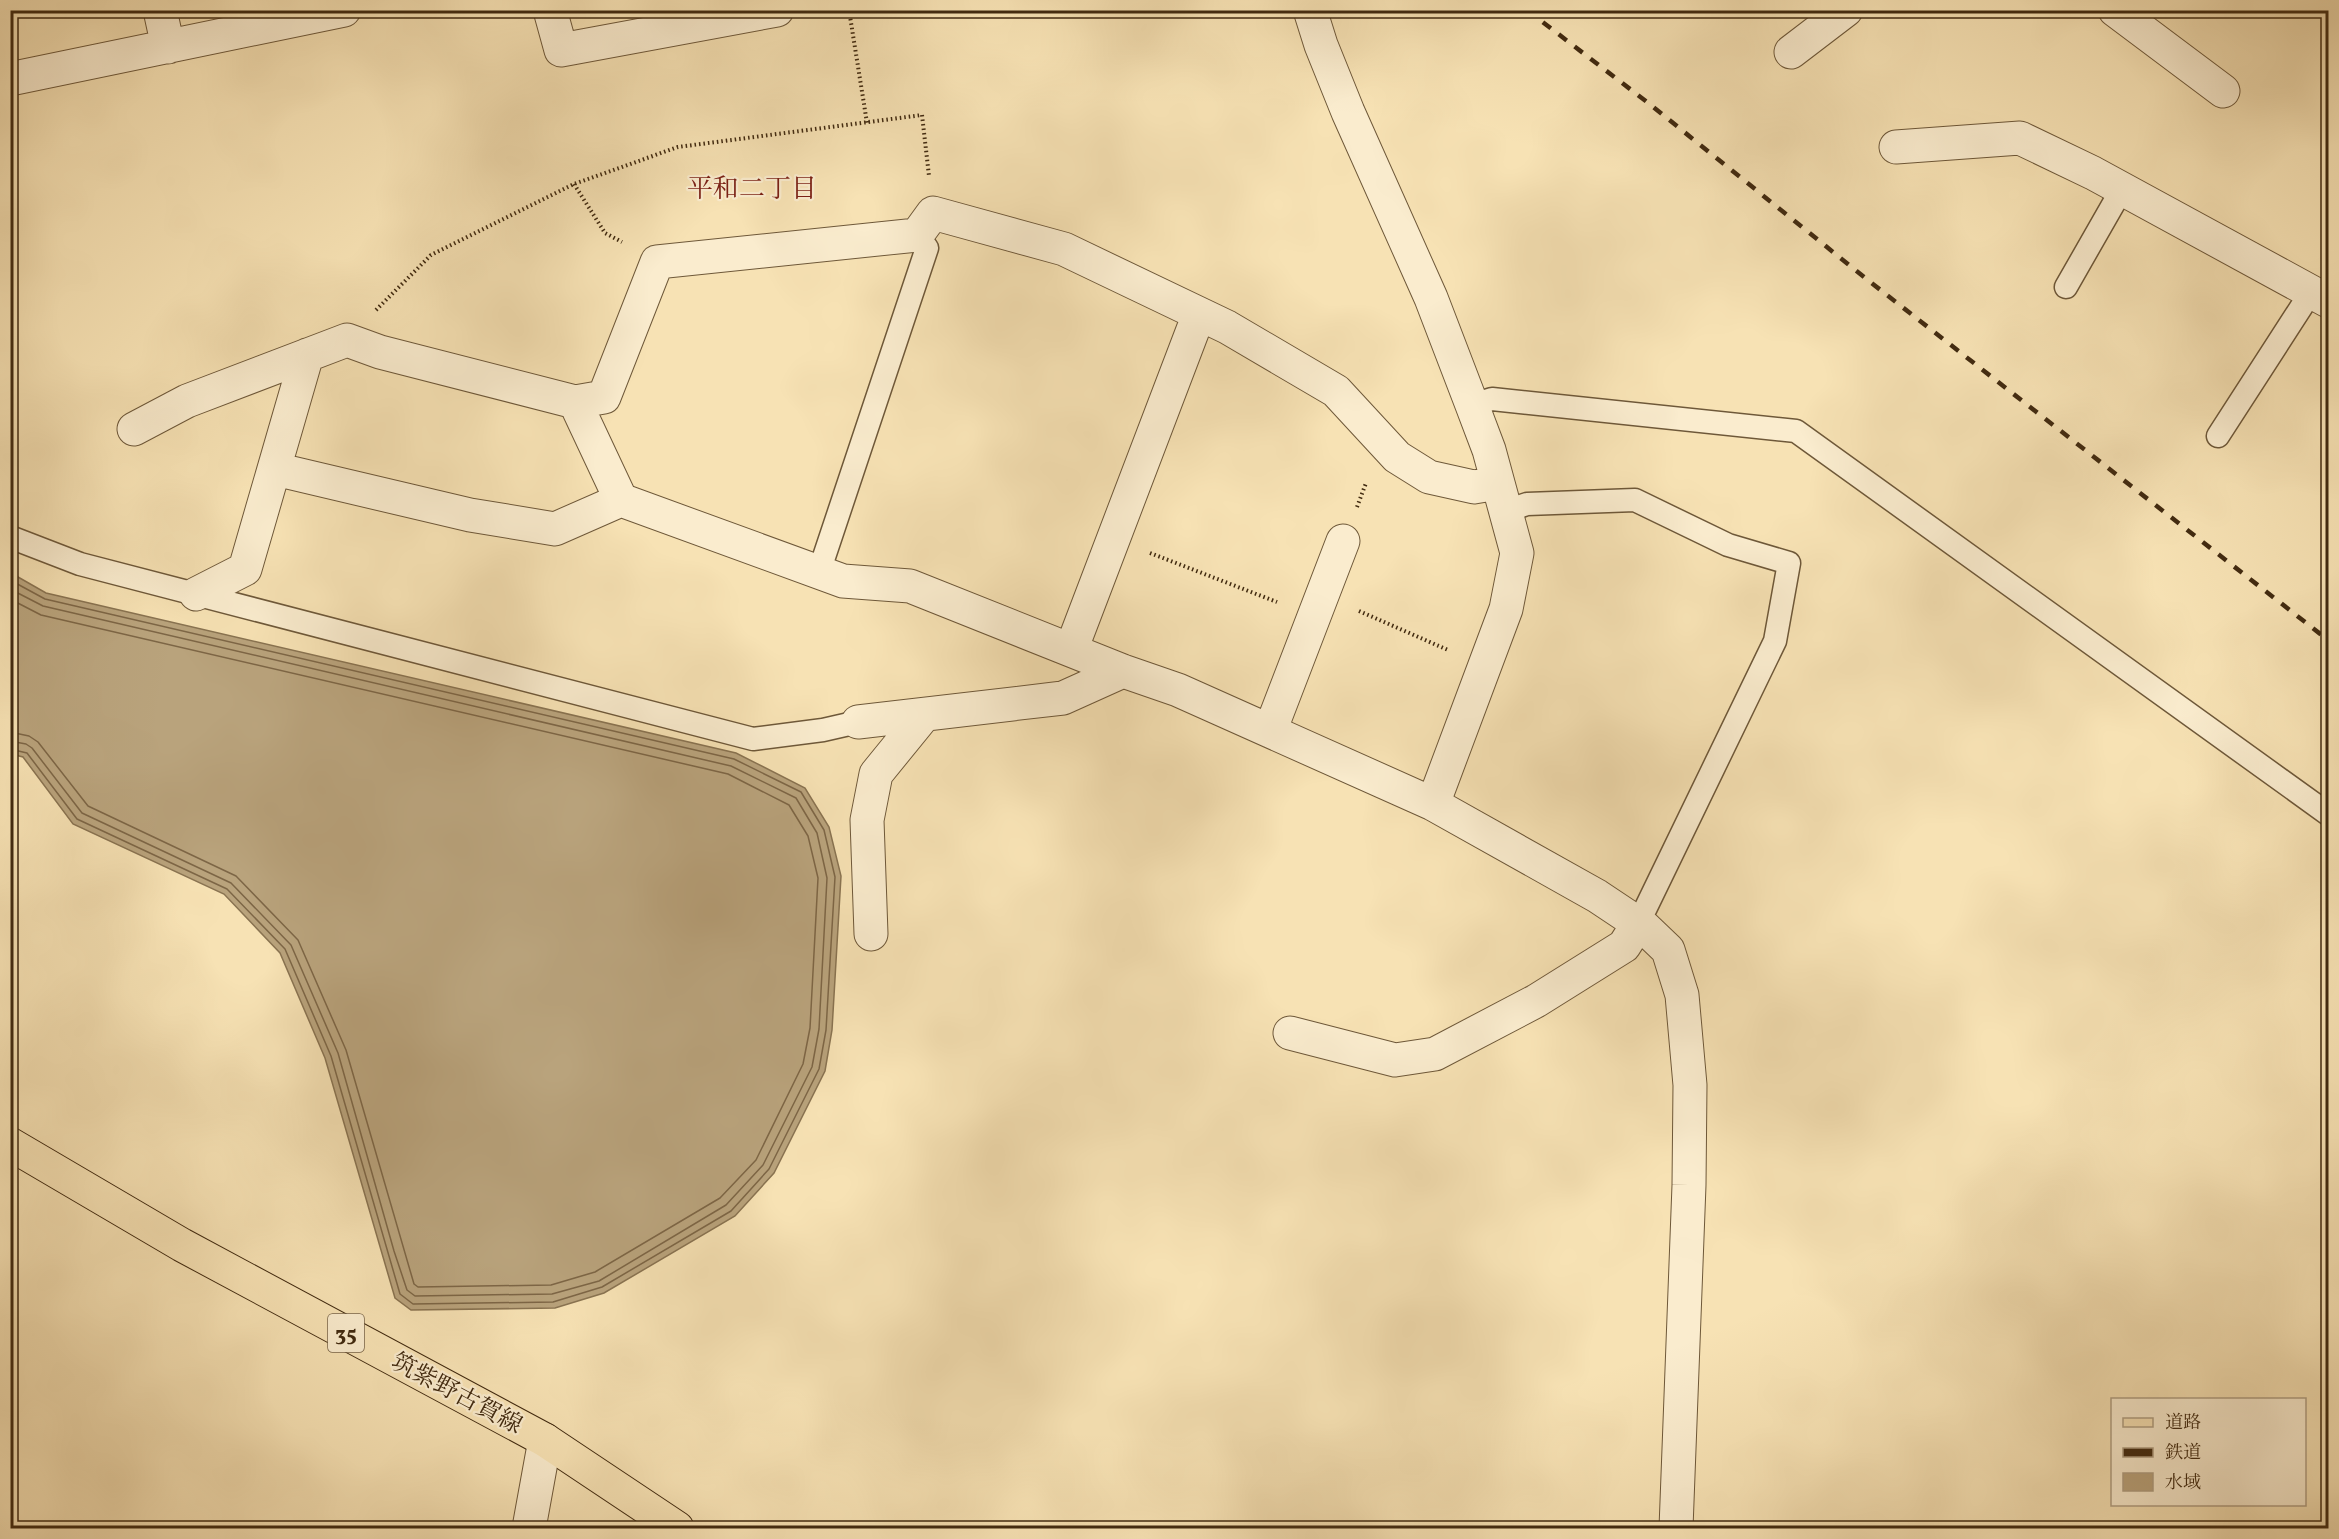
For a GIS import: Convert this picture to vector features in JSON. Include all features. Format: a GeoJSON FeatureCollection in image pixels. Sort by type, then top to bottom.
{"type":"FeatureCollection","features":[{"type":"Feature","properties":{"kind":"main road","name":"筑紫野古賀線"},"geometry":{"type":"LineString","coordinates":[[10,1144],[182,1245],[545,1440],[677,1528]]}},
{"type":"Feature","properties":{"kind":"street"},"geometry":{"type":"LineString","coordinates":[[160,10],[168,46]]}},
{"type":"Feature","properties":{"kind":"street"},"geometry":{"type":"LineString","coordinates":[[10,79],[344,10]]}},
{"type":"Feature","properties":{"kind":"street"},"geometry":{"type":"LineString","coordinates":[[550,10],[561,50],[777,10]]}},
{"type":"Feature","properties":{"kind":"street"},"geometry":{"type":"LineString","coordinates":[[1310,10],[1321,45],[1348,112],[1431,298],[1472,405],[1489,450],[1517,553],[1506,609],[1433,804]]}},
{"type":"Feature","properties":{"kind":"street"},"geometry":{"type":"LineString","coordinates":[[1791,52],[1846,10]]}},
{"type":"Feature","properties":{"kind":"street"},"geometry":{"type":"LineString","coordinates":[[2115,10],[2223,91]]}},
{"type":"Feature","properties":{"kind":"street"},"geometry":{"type":"LineString","coordinates":[[1896,147],[2019,138],[2122,189],[2320,297]]}},
{"type":"Feature","properties":{"kind":"street"},"geometry":{"type":"LineString","coordinates":[[134,429],[187,401],[347,340],[380,352],[575,402],[604,397],[657,262],[925,224],[1064,249],[1227,327],[1336,391],[1397,457],[1430,477],[1474,487],[1502,497]]}},
{"type":"Feature","properties":{"kind":"street"},"geometry":{"type":"LineString","coordinates":[[1071,650],[1199,314]]}},
{"type":"Feature","properties":{"kind":"street"},"geometry":{"type":"LineString","coordinates":[[196,594],[245,569],[307,355]]}},
{"type":"Feature","properties":{"kind":"street"},"geometry":{"type":"LineString","coordinates":[[575,402],[621,500]]}},
{"type":"Feature","properties":{"kind":"street"},"geometry":{"type":"LineString","coordinates":[[275,469],[470,515],[555,528],[621,500],[843,581],[910,586],[1123,671],[1178,690],[1433,804],[1597,896],[1638,924],[1668,950],[1682,995],[1690,1085],[1689,1185],[1676,1528]]}},
{"type":"Feature","properties":{"kind":"street"},"geometry":{"type":"LineString","coordinates":[[1270,731],[1343,541]]}},
{"type":"Feature","properties":{"kind":"street"},"geometry":{"type":"LineString","coordinates":[[858,722],[1063,699],[1123,671]]}},
{"type":"Feature","properties":{"kind":"street"},"geometry":{"type":"LineString","coordinates":[[871,934],[867,820],[876,774],[924,715]]}},
{"type":"Feature","properties":{"kind":"street"},"geometry":{"type":"LineString","coordinates":[[1290,1033],[1395,1060],[1435,1054],[1536,1001],[1624,946],[1638,924]]}},
{"type":"Feature","properties":{"kind":"street"},"geometry":{"type":"LineString","coordinates":[[529,1528],[545,1440]]}},
{"type":"Feature","properties":{"kind":"lane"},"geometry":{"type":"LineString","coordinates":[[2066,287],[2122,189]]}},
{"type":"Feature","properties":{"kind":"lane"},"geometry":{"type":"LineString","coordinates":[[819,572],[927,248],[925,224]]}},
{"type":"Feature","properties":{"kind":"lane"},"geometry":{"type":"LineString","coordinates":[[2218,436],[2320,297]]}},
{"type":"Feature","properties":{"kind":"lane"},"geometry":{"type":"LineString","coordinates":[[1472,405],[1492,399],[1796,431],[2328,814]]}},
{"type":"Feature","properties":{"kind":"lane"},"geometry":{"type":"LineString","coordinates":[[1502,497],[1527,504],[1635,500],[1728,545],[1789,563],[1775,641],[1638,924]]}},
{"type":"Feature","properties":{"kind":"lane"},"geometry":{"type":"LineString","coordinates":[[10,537],[80,564],[753,739],[823,730],[858,722]]}},
{"type":"Feature","properties":{"kind":"path"},"geometry":{"type":"LineString","coordinates":[[849,10],[867,123]]}},
{"type":"Feature","properties":{"kind":"path"},"geometry":{"type":"LineString","coordinates":[[347,340],[431,255],[574,184],[678,147],[922,115],[925,224]]}},
{"type":"Feature","properties":{"kind":"path"},"geometry":{"type":"LineString","coordinates":[[574,184],[605,233],[657,262]]}},
{"type":"Feature","properties":{"kind":"path"},"geometry":{"type":"LineString","coordinates":[[1343,541],[1383,441]]}},
{"type":"Feature","properties":{"kind":"path"},"geometry":{"type":"LineString","coordinates":[[1114,539],[1318,606],[1485,666]]}},
{"type":"Feature","properties":{"kind":"water"},"geometry":{"type":"Polygon","coordinates":[[[11,573],[46,593],[736,753],[805,788],[829,827],[841,876],[832,1030],[825,1071],[774,1173],[735,1216],[604,1293],[555,1308],[411,1310],[395,1298],[325,1058],[280,953],[224,894],[73,824],[23,757],[11,754],[11,573]]]}},
{"type":"Feature","properties":{"kind":"railway"},"geometry":{"type":"LineString","coordinates":[[1527,10],[1647,102],[1869,281],[2328,640]]}},
{"type":"Feature","properties":{"kind":"district","name":"平和二丁目"},"geometry":{"type":"Point","coordinates":[752,188]}}]}
